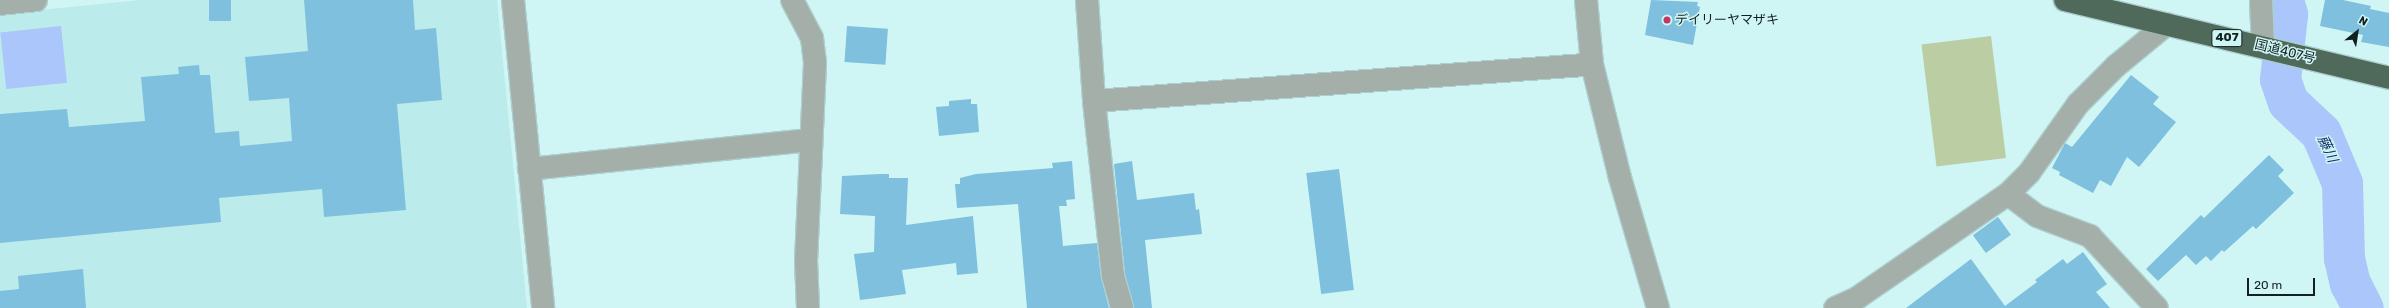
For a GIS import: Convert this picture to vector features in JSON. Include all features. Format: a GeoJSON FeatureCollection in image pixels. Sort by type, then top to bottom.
{"type":"FeatureCollection","features":[{"type":"Feature","properties":{"kind":"highway","name":"国道407号"},"geometry":{"type":"LineString","coordinates":[[2065,0],[2389,78]]}},
{"type":"Feature","properties":{"kind":"street"},"geometry":{"type":"LineString","coordinates":[[0,4],[36,0]]}},
{"type":"Feature","properties":{"kind":"street"},"geometry":{"type":"LineString","coordinates":[[513,0],[543,308]]}},
{"type":"Feature","properties":{"kind":"street"},"geometry":{"type":"LineString","coordinates":[[792,0],[812,38],[815,63],[809,140],[806,260],[808,308]]}},
{"type":"Feature","properties":{"kind":"street"},"geometry":{"type":"LineString","coordinates":[[1087,0],[1094,100],[1113,276],[1122,308]]}},
{"type":"Feature","properties":{"kind":"street"},"geometry":{"type":"LineString","coordinates":[[1586,0],[1592,64],[1620,178],[1658,308]]}},
{"type":"Feature","properties":{"kind":"street"},"geometry":{"type":"LineString","coordinates":[[2261,0],[2263,47]]}},
{"type":"Feature","properties":{"kind":"street"},"geometry":{"type":"LineString","coordinates":[[1835,308],[1857,298],[2008,194],[2028,173],[2078,104],[2116,66],[2167,24]]}},
{"type":"Feature","properties":{"kind":"street"},"geometry":{"type":"LineString","coordinates":[[1094,100],[1592,64]]}},
{"type":"Feature","properties":{"kind":"street"},"geometry":{"type":"LineString","coordinates":[[529,169],[809,140]]}},
{"type":"Feature","properties":{"kind":"street"},"geometry":{"type":"LineString","coordinates":[[2008,194],[2037,216],[2090,236],[2157,308]]}},
{"type":"Feature","properties":{"kind":"shaded area"},"geometry":{"type":"Polygon","coordinates":[[[141,0],[497,0],[527,308],[0,308],[0,14],[141,0]]]}},
{"type":"Feature","properties":{"kind":"green space"},"geometry":{"type":"Polygon","coordinates":[[[1991,36],[2006,158],[1937,167],[1922,45],[1991,36]]]}},
{"type":"Feature","properties":{"kind":"water"},"geometry":{"type":"Polygon","coordinates":[[[61,26],[67,83],[6,89],[0,32],[61,26]]]}},
{"type":"Feature","properties":{"kind":"building"},"geometry":{"type":"Polygon","coordinates":[[[209,0],[231,0],[231,21],[209,21],[209,0]]]}},
{"type":"Feature","properties":{"kind":"building"},"geometry":{"type":"Polygon","coordinates":[[[304,0],[413,0],[415,30],[436,28],[442,100],[397,104],[406,210],[324,217],[322,189],[219,198],[221,222],[0,243],[0,114],[67,109],[69,127],[145,121],[141,77],[179,74],[178,67],[199,65],[200,75],[210,75],[215,133],[239,131],[240,146],[292,141],[289,98],[249,101],[245,57],[308,51],[304,0]]]}},
{"type":"Feature","properties":{"kind":"building"},"geometry":{"type":"Polygon","coordinates":[[[1651,0],[1698,2],[1697,6],[1700,7],[1693,45],[1645,35],[1651,0]]]}},
{"type":"Feature","properties":{"kind":"building"},"geometry":{"type":"Polygon","coordinates":[[[2325,0],[2343,0],[2371,6],[2370,9],[2389,13],[2389,47],[2361,42],[2363,35],[2320,26],[2325,0]]]}},
{"type":"Feature","properties":{"kind":"building"},"geometry":{"type":"Polygon","coordinates":[[[847,26],[888,29],[885,65],[844,62],[847,26]]]}},
{"type":"Feature","properties":{"kind":"building"},"geometry":{"type":"Polygon","coordinates":[[[2131,75],[2159,97],[2153,104],[2176,122],[2139,167],[2127,157],[2111,186],[2100,180],[2093,193],[2059,175],[2060,172],[2052,168],[2065,143],[2072,147],[2131,75]]]}},
{"type":"Feature","properties":{"kind":"building"},"geometry":{"type":"Polygon","coordinates":[[[971,99],[971,104],[977,104],[979,132],[939,136],[936,107],[949,106],[949,101],[971,99]]]}},
{"type":"Feature","properties":{"kind":"building"},"geometry":{"type":"Polygon","coordinates":[[[2269,155],[2284,170],[2278,176],[2294,193],[2256,229],[2253,226],[2224,252],[2222,250],[2211,261],[2206,256],[2196,265],[2186,255],[2158,281],[2146,269],[2201,215],[2204,218],[2269,155]]]}},
{"type":"Feature","properties":{"kind":"building"},"geometry":{"type":"Polygon","coordinates":[[[1072,161],[1075,199],[1066,200],[1067,206],[1059,206],[1063,246],[1097,243],[1101,277],[1109,308],[1027,308],[1018,204],[957,208],[955,184],[960,184],[960,178],[976,174],[1053,168],[1052,163],[1072,161]]]}},
{"type":"Feature","properties":{"kind":"building"},"geometry":{"type":"Polygon","coordinates":[[[1132,161],[1137,200],[1194,193],[1196,210],[1199,209],[1202,234],[1145,240],[1152,308],[1134,308],[1125,274],[1114,164],[1132,161]]]}},
{"type":"Feature","properties":{"kind":"building"},"geometry":{"type":"Polygon","coordinates":[[[1339,169],[1354,290],[1321,294],[1306,173],[1339,169]]]}},
{"type":"Feature","properties":{"kind":"building"},"geometry":{"type":"Polygon","coordinates":[[[889,174],[889,178],[908,178],[906,225],[973,216],[978,273],[957,275],[956,263],[902,270],[906,294],[860,300],[854,254],[874,252],[875,216],[840,214],[842,176],[889,174]]]}},
{"type":"Feature","properties":{"kind":"building"},"geometry":{"type":"Polygon","coordinates":[[[1998,217],[2011,235],[1986,253],[1973,235],[1998,217]]]}},
{"type":"Feature","properties":{"kind":"building"},"geometry":{"type":"Polygon","coordinates":[[[2083,252],[2107,284],[2096,292],[2110,308],[1906,308],[1971,259],[2005,306],[2037,282],[2035,280],[2063,259],[2067,264],[2083,252]]]}},
{"type":"Feature","properties":{"kind":"building"},"geometry":{"type":"Polygon","coordinates":[[[83,269],[86,308],[0,308],[0,291],[19,289],[18,276],[83,269]]]}},
{"type":"Feature","properties":{"kind":"waterway","name":"藤川"},"geometry":{"type":"LineString","coordinates":[[2283,0],[2287,14],[2280,79],[2288,102],[2321,133],[2342,183],[2344,258],[2350,283],[2363,308]]}},
{"type":"Feature","properties":{"kind":"place","name":"デイリーヤマザキ"},"geometry":{"type":"Point","coordinates":[1667,20]}}]}
